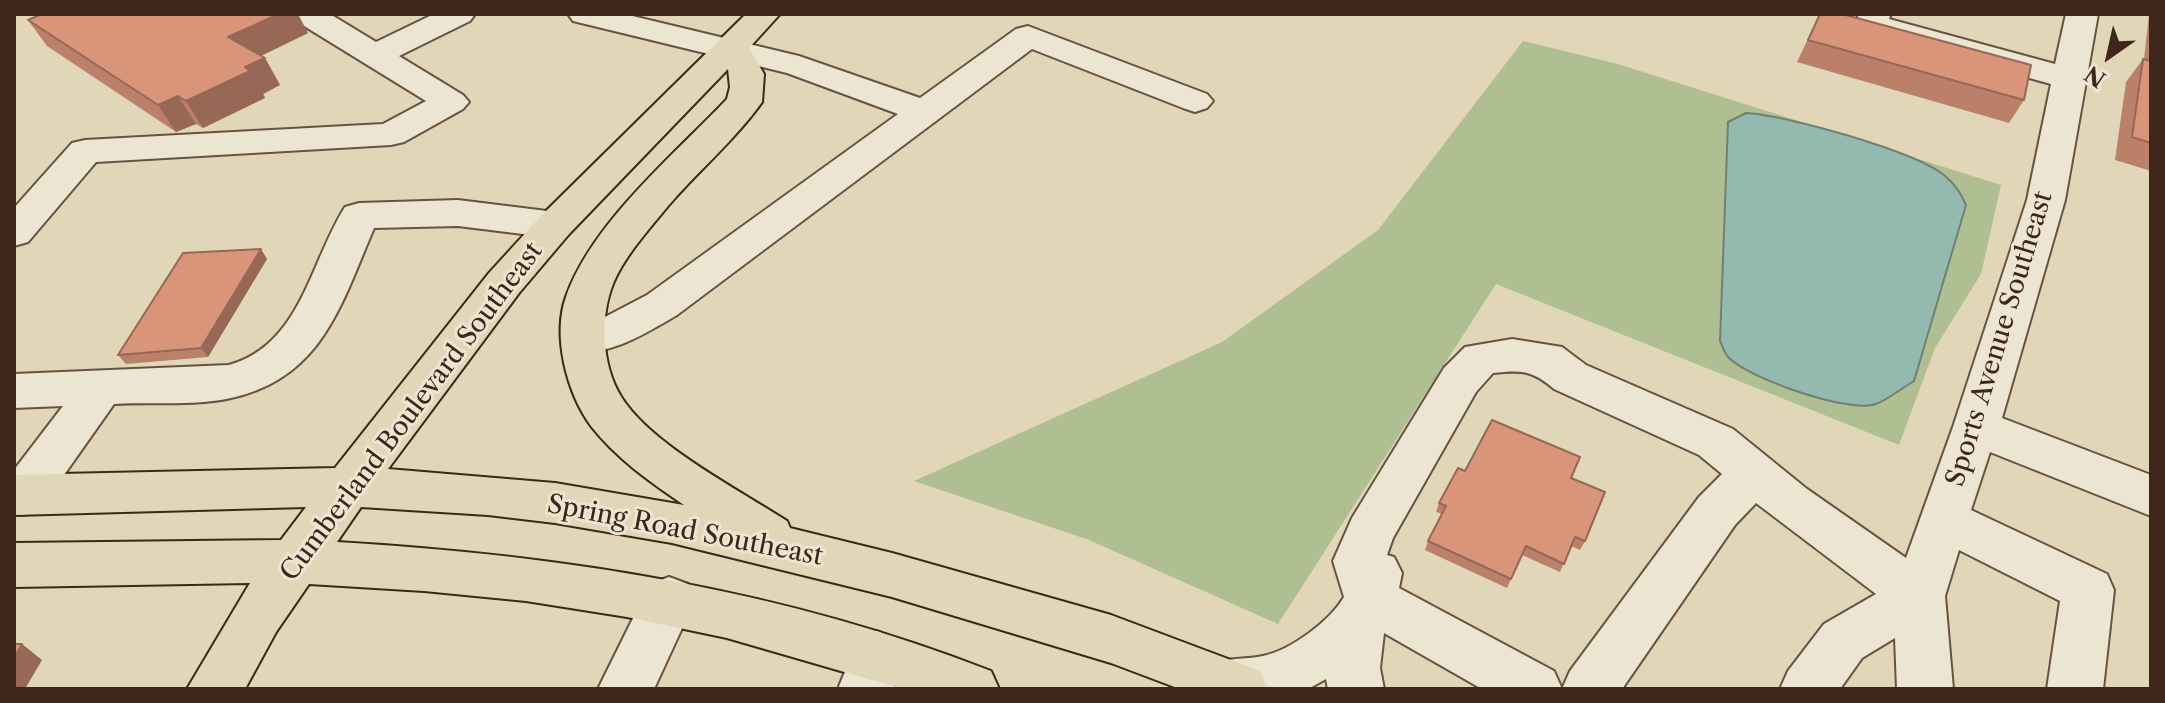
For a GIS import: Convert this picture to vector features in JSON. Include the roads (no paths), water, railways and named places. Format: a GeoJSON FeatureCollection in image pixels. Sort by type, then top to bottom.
{"type":"FeatureCollection","features":[{"type":"Feature","properties":{"kind":"main road","name":"Cumberland Boulevard Southeast"},"geometry":{"type":"LineString","coordinates":[[215,689],[257,616],[348,487],[504,283],[555,225],[764,14]]}},
{"type":"Feature","properties":{"kind":"main road"},"geometry":{"type":"LineString","coordinates":[[732,48],[749,75],[744,102],[641,214],[609,256],[588,295],[584,338],[593,387],[607,413],[644,449],[787,548]]}},
{"type":"Feature","properties":{"kind":"main road","name":"Spring Road Southeast"},"geometry":{"type":"LineString","coordinates":[[18,495],[228,487],[348,487],[552,503],[626,514],[787,548],[1068,624],[1163,656],[1234,686]]}},
{"type":"Feature","properties":{"kind":"main road"},"geometry":{"type":"LineString","coordinates":[[36,564],[150,558],[296,561],[451,569],[559,581],[714,610],[872,673],[971,689]]}},
{"type":"Feature","properties":{"kind":"street"},"geometry":{"type":"LineString","coordinates":[[14,233],[85,151],[391,134],[451,102],[307,14]]}},
{"type":"Feature","properties":{"kind":"street"},"geometry":{"type":"LineString","coordinates":[[375,55],[459,14]]}},
{"type":"Feature","properties":{"kind":"street"},"geometry":{"type":"LineString","coordinates":[[584,14],[799,66],[924,112]]}},
{"type":"Feature","properties":{"kind":"street","name":"Sports Avenue Southeast"},"geometry":{"type":"LineString","coordinates":[[1925,689],[1919,596],[1976,427],[2046,200],[2082,14]]}},
{"type":"Feature","properties":{"kind":"street"},"geometry":{"type":"LineString","coordinates":[[1873,19],[2070,79]]}},
{"type":"Feature","properties":{"kind":"street"},"geometry":{"type":"LineString","coordinates":[[584,338],[618,329],[662,305],[1028,36],[1195,101]]}},
{"type":"Feature","properties":{"kind":"street"},"geometry":{"type":"LineString","coordinates":[[14,391],[229,382],[265,371],[304,335],[359,216],[458,213],[555,225]]}},
{"type":"Feature","properties":{"kind":"street"},"geometry":{"type":"LineString","coordinates":[[1356,689],[1352,668],[1374,576],[1496,380],[1519,373],[1570,377],[1735,457],[1919,596],[1843,641],[1808,689]]}},
{"type":"Feature","properties":{"kind":"street"},"geometry":{"type":"LineString","coordinates":[[18,495],[101,388]]}},
{"type":"Feature","properties":{"kind":"street"},"geometry":{"type":"LineString","coordinates":[[1976,427],[2151,496]]}},
{"type":"Feature","properties":{"kind":"street"},"geometry":{"type":"LineString","coordinates":[[1590,689],[1717,511],[1735,457]]}},
{"type":"Feature","properties":{"kind":"street"},"geometry":{"type":"LineString","coordinates":[[1943,519],[2088,590],[2075,689]]}},
{"type":"Feature","properties":{"kind":"street"},"geometry":{"type":"LineString","coordinates":[[14,588],[36,564]]}},
{"type":"Feature","properties":{"kind":"street"},"geometry":{"type":"LineString","coordinates":[[626,689],[669,600]]}},
{"type":"Feature","properties":{"kind":"street"},"geometry":{"type":"LineString","coordinates":[[1234,686],[1269,681],[1327,652],[1365,611]]}},
{"type":"Feature","properties":{"kind":"street"},"geometry":{"type":"LineString","coordinates":[[1365,611],[1534,689]]}},
{"type":"Feature","properties":{"kind":"water"},"geometry":{"type":"Polygon","coordinates":[[[1746,113],[1818,127],[1906,155],[1944,175],[1966,205],[1914,381],[1881,402],[1863,406],[1844,404],[1800,392],[1740,366],[1724,350],[1720,341],[1728,122],[1746,113]]]}}]}
